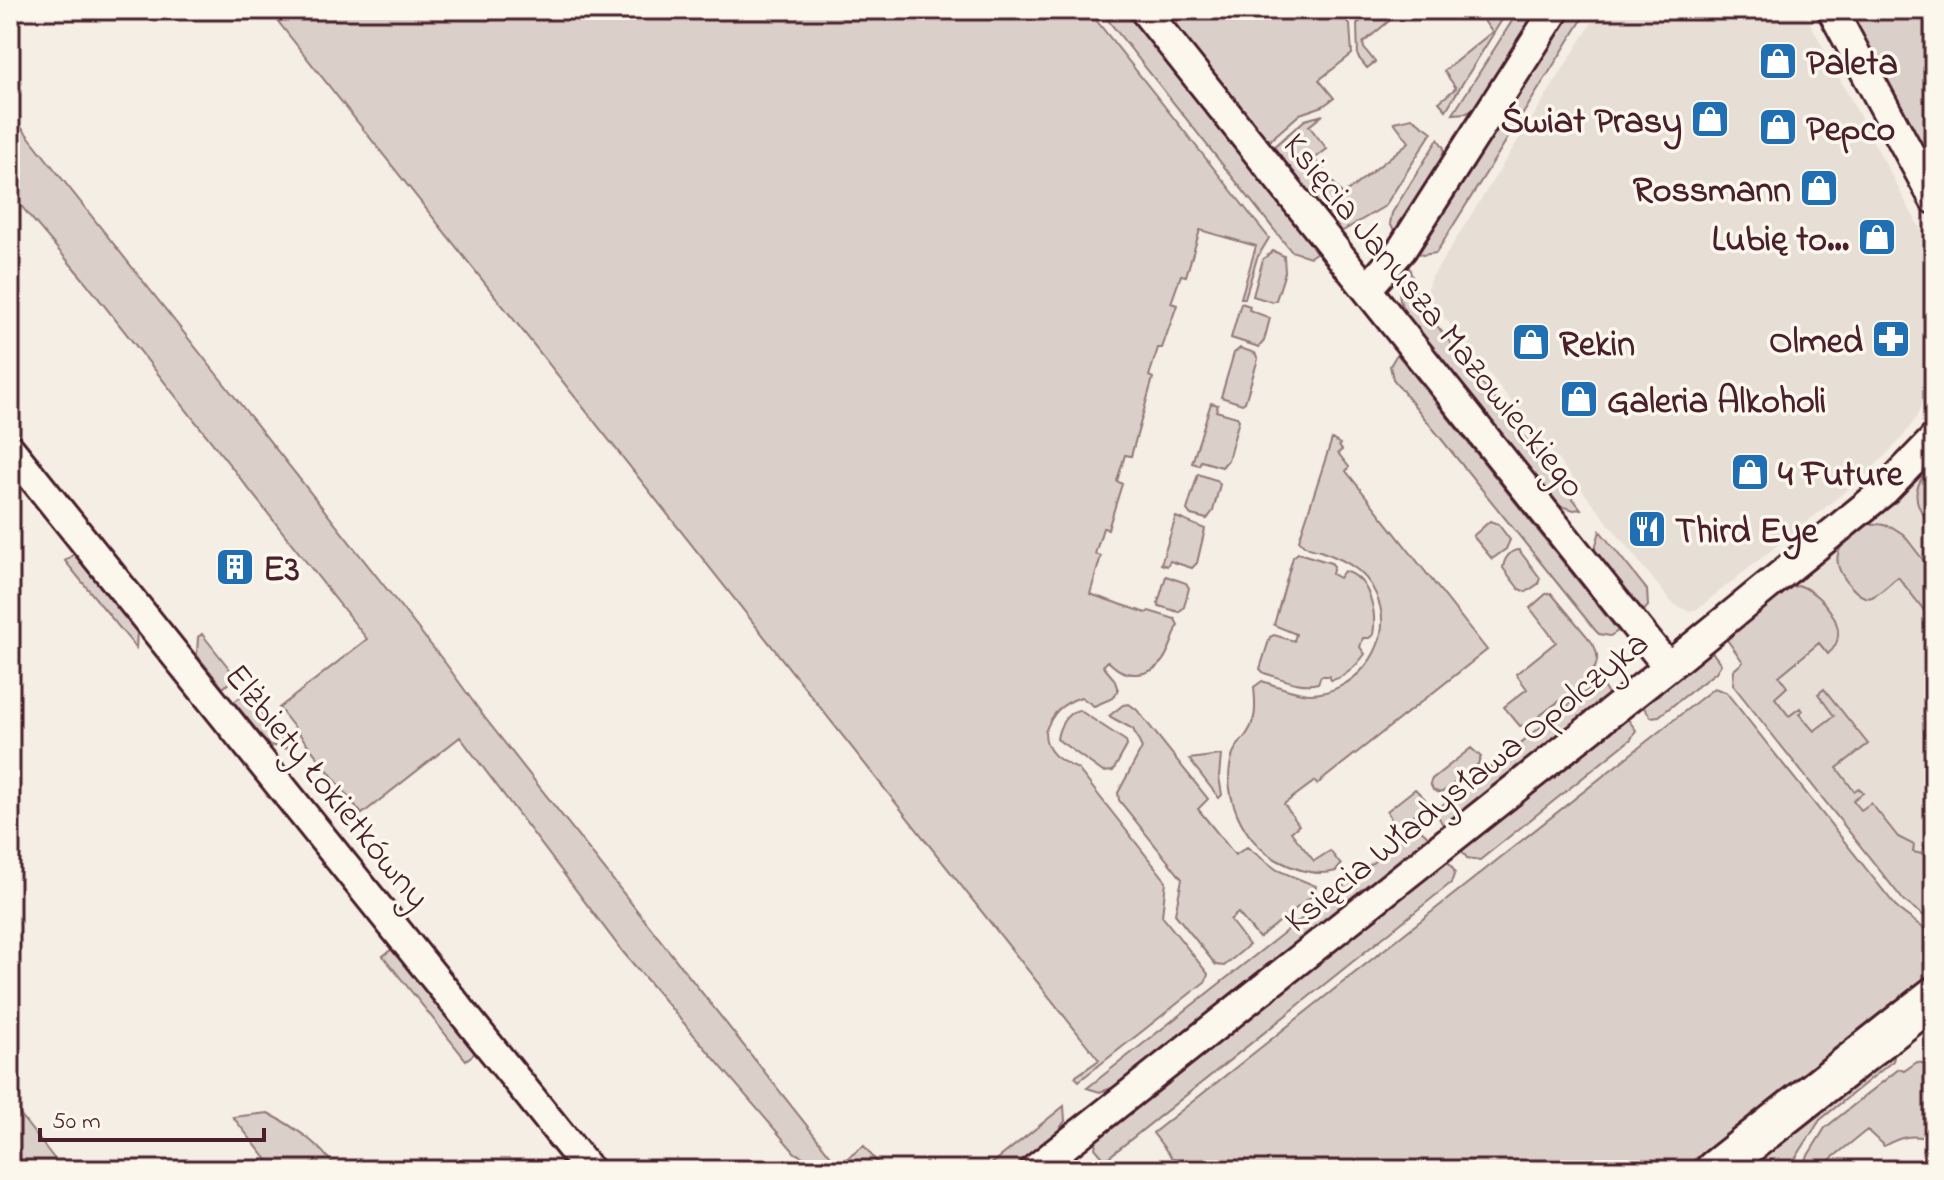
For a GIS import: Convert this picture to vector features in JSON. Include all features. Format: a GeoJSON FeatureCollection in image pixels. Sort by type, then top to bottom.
{"type":"FeatureCollection","features":[{"type":"Feature","properties":{"kind":"street","name":"Księcia Janusza Mazowieckiego"},"geometry":{"type":"LineString","coordinates":[[1144,10],[1668,667]]}},
{"type":"Feature","properties":{"kind":"street"},"geometry":{"type":"LineString","coordinates":[[1367,289],[1402,249],[1555,10]]}},
{"type":"Feature","properties":{"kind":"street"},"geometry":{"type":"LineString","coordinates":[[1832,10],[1934,199]]}},
{"type":"Feature","properties":{"kind":"street","name":"Księcia Władysława Opolczyka"},"geometry":{"type":"LineString","coordinates":[[1034,1170],[1668,667],[1884,491],[1934,439]]}},
{"type":"Feature","properties":{"kind":"street","name":"Elżbiety Łokietkówny"},"geometry":{"type":"LineString","coordinates":[[10,449],[589,1170]]}},
{"type":"Feature","properties":{"kind":"street"},"geometry":{"type":"LineString","coordinates":[[1715,1170],[1933,1001]]}},
{"type":"Feature","properties":{"kind":"shaded area"},"geometry":{"type":"Polygon","coordinates":[[[269,10],[1088,10],[1269,238],[1257,258],[1245,298],[1241,298],[1256,246],[1200,230],[1186,276],[1181,275],[1171,303],[1177,305],[1162,348],[1158,348],[1149,376],[1153,378],[1131,456],[1125,455],[1117,481],[1122,484],[1108,529],[1103,528],[1095,554],[1101,556],[1090,594],[1146,613],[1149,611],[1175,619],[1178,625],[1169,650],[1160,664],[1146,673],[1124,672],[1108,661],[1103,666],[1114,679],[1118,690],[1113,698],[1094,706],[1081,697],[1068,703],[1058,710],[1045,732],[1051,751],[1078,769],[1166,881],[1162,916],[1208,974],[1206,981],[1079,1081],[1075,1077],[1099,1060],[269,10]]]}},
{"type":"Feature","properties":{"kind":"shaded area"},"geometry":{"type":"Polygon","coordinates":[[[1100,10],[1124,10],[1317,252],[1310,257],[1291,251],[1100,10]]]}},
{"type":"Feature","properties":{"kind":"shaded area"},"geometry":{"type":"Polygon","coordinates":[[[1164,10],[1338,10],[1350,25],[1352,54],[1319,80],[1334,98],[1323,106],[1300,114],[1268,142],[1164,10]]]}},
{"type":"Feature","properties":{"kind":"shaded area"},"geometry":{"type":"Polygon","coordinates":[[[1375,10],[1402,10],[1363,43],[1375,62],[1367,68],[1358,57],[1357,24],[1375,10]]]}},
{"type":"Feature","properties":{"kind":"shaded area"},"geometry":{"type":"Polygon","coordinates":[[[1483,10],[1508,10],[1446,110],[1439,102],[1456,88],[1444,71],[1492,32],[1479,14],[1483,10]]]}},
{"type":"Feature","properties":{"kind":"shaded area"},"geometry":{"type":"Polygon","coordinates":[[[1519,10],[1538,10],[1480,102],[1467,113],[1453,114],[1519,10]]]}},
{"type":"Feature","properties":{"kind":"shaded area"},"geometry":{"type":"Polygon","coordinates":[[[1572,10],[1588,10],[1436,253],[1422,255],[1419,253],[1572,10]]]}},
{"type":"Feature","properties":{"kind":"shaded area"},"geometry":{"type":"Polygon","coordinates":[[[1600,10],[1803,10],[1925,238],[1934,263],[1934,376],[1916,418],[1903,437],[1866,475],[1696,610],[1688,611],[1672,603],[1433,303],[1428,290],[1429,282],[1600,10]]]}},
{"type":"Feature","properties":{"kind":"shaded area"},"geometry":{"type":"Polygon","coordinates":[[[1850,10],[1934,10],[1934,170],[1850,10]]]}},
{"type":"Feature","properties":{"kind":"shaded area"},"geometry":{"type":"Polygon","coordinates":[[[10,113],[838,1165],[864,1146],[883,1170],[841,1170],[838,1166],[812,1162],[795,1153],[623,952],[460,737],[362,814],[279,708],[367,639],[84,280],[10,193],[10,113]]]}},
{"type":"Feature","properties":{"kind":"shaded area"},"geometry":{"type":"Polygon","coordinates":[[[1323,115],[1309,126],[1327,149],[1314,159],[1343,195],[1409,142],[1394,122],[1412,118],[1432,132],[1385,206],[1341,232],[1272,148],[1305,120],[1323,115]]]}},
{"type":"Feature","properties":{"kind":"shaded area"},"geometry":{"type":"Polygon","coordinates":[[[1438,139],[1444,148],[1442,161],[1397,233],[1390,224],[1392,213],[1438,139]]]}},
{"type":"Feature","properties":{"kind":"shaded area"},"geometry":{"type":"Polygon","coordinates":[[[1273,251],[1284,256],[1285,272],[1276,300],[1272,302],[1253,296],[1263,259],[1273,251]]]}},
{"type":"Feature","properties":{"kind":"shaded area"},"geometry":{"type":"Polygon","coordinates":[[[1409,267],[1420,304],[1581,509],[1560,506],[1407,316],[1399,292],[1409,267]]]}},
{"type":"Feature","properties":{"kind":"shaded area"},"geometry":{"type":"Polygon","coordinates":[[[1241,303],[1250,306],[1249,310],[1270,318],[1264,341],[1259,347],[1231,338],[1241,303]]]}},
{"type":"Feature","properties":{"kind":"shaded area"},"geometry":{"type":"Polygon","coordinates":[[[1240,348],[1255,353],[1258,359],[1242,404],[1221,397],[1234,353],[1240,348]]]}},
{"type":"Feature","properties":{"kind":"shaded area"},"geometry":{"type":"Polygon","coordinates":[[[1397,354],[1618,631],[1610,636],[1595,630],[1393,379],[1390,366],[1397,354]]]}},
{"type":"Feature","properties":{"kind":"shaded area"},"geometry":{"type":"Polygon","coordinates":[[[1211,403],[1218,405],[1216,411],[1239,420],[1228,460],[1222,467],[1201,461],[1199,465],[1192,463],[1211,403]]]}},
{"type":"Feature","properties":{"kind":"shaded area"},"geometry":{"type":"Polygon","coordinates":[[[1332,439],[1340,444],[1342,450],[1338,453],[1349,467],[1346,471],[1487,650],[1317,784],[1315,781],[1284,804],[1299,825],[1291,832],[1314,861],[1330,851],[1341,865],[1336,871],[1321,873],[1306,872],[1284,864],[1254,841],[1237,814],[1232,799],[1230,769],[1234,752],[1253,721],[1254,687],[1262,681],[1292,691],[1310,694],[1326,692],[1341,686],[1366,666],[1380,637],[1380,606],[1365,577],[1350,564],[1308,547],[1299,540],[1332,439]]]}},
{"type":"Feature","properties":{"kind":"shaded area"},"geometry":{"type":"Polygon","coordinates":[[[1934,461],[1934,903],[1725,637],[1892,501],[1934,461]]]}},
{"type":"Feature","properties":{"kind":"shaded area"},"geometry":{"type":"Polygon","coordinates":[[[1934,461],[1934,518],[1929,522],[1918,505],[1917,491],[1934,461]]]}},
{"type":"Feature","properties":{"kind":"shaded area"},"geometry":{"type":"Polygon","coordinates":[[[1198,474],[1220,484],[1213,511],[1207,519],[1191,515],[1187,510],[1198,474]]]}},
{"type":"Feature","properties":{"kind":"shaded area"},"geometry":{"type":"Polygon","coordinates":[[[1176,517],[1205,529],[1197,563],[1192,568],[1170,561],[1167,566],[1161,564],[1176,517]]]}},
{"type":"Feature","properties":{"kind":"shaded area"},"geometry":{"type":"Polygon","coordinates":[[[1490,521],[1498,524],[1510,540],[1506,549],[1492,559],[1473,536],[1490,521]]]}},
{"type":"Feature","properties":{"kind":"shaded area"},"geometry":{"type":"Polygon","coordinates":[[[1879,524],[1903,534],[1934,574],[1934,623],[1898,577],[1879,593],[1867,597],[1856,592],[1839,569],[1838,554],[1848,538],[1861,528],[1879,524]]]}},
{"type":"Feature","properties":{"kind":"shaded area"},"geometry":{"type":"Polygon","coordinates":[[[1600,531],[1647,590],[1648,606],[1643,612],[1594,552],[1600,531]]]}},
{"type":"Feature","properties":{"kind":"shaded area"},"geometry":{"type":"Polygon","coordinates":[[[1519,550],[1540,578],[1538,584],[1526,592],[1519,589],[1503,568],[1508,556],[1519,550]]]}},
{"type":"Feature","properties":{"kind":"shaded area"},"geometry":{"type":"Polygon","coordinates":[[[1298,553],[1331,563],[1334,566],[1332,574],[1339,578],[1344,571],[1360,580],[1370,597],[1374,616],[1373,635],[1363,638],[1360,647],[1365,654],[1358,662],[1341,677],[1331,680],[1329,676],[1321,676],[1318,683],[1311,684],[1291,682],[1260,669],[1270,637],[1274,635],[1294,641],[1296,634],[1274,625],[1293,557],[1298,553]]]}},
{"type":"Feature","properties":{"kind":"shaded area"},"geometry":{"type":"Polygon","coordinates":[[[74,554],[137,632],[136,648],[65,561],[74,554]]]}},
{"type":"Feature","properties":{"kind":"shaded area"},"geometry":{"type":"Polygon","coordinates":[[[1166,576],[1186,583],[1189,588],[1184,607],[1179,612],[1159,606],[1166,576]]]}},
{"type":"Feature","properties":{"kind":"shaded area"},"geometry":{"type":"Polygon","coordinates":[[[1801,586],[1827,606],[1837,625],[1838,636],[1828,654],[1819,643],[1779,676],[1787,687],[1775,698],[1789,716],[1800,708],[1802,711],[1799,714],[1814,731],[1834,716],[1818,694],[1824,689],[1868,744],[1837,768],[1854,791],[1859,788],[1863,793],[1853,800],[1861,810],[1871,803],[1898,837],[1914,845],[1913,852],[1922,854],[1923,847],[1934,848],[1934,923],[1904,901],[1733,685],[1734,670],[1743,662],[1725,637],[1788,587],[1801,586]]]}},
{"type":"Feature","properties":{"kind":"shaded area"},"geometry":{"type":"Polygon","coordinates":[[[1551,593],[1591,641],[1597,662],[1593,671],[1577,686],[1530,723],[1520,726],[1504,707],[1527,689],[1516,674],[1556,642],[1530,608],[1551,593]]]}},
{"type":"Feature","properties":{"kind":"shaded area"},"geometry":{"type":"Polygon","coordinates":[[[202,634],[232,672],[231,681],[223,688],[197,655],[198,637],[202,634]]]}},
{"type":"Feature","properties":{"kind":"shaded area"},"geometry":{"type":"Polygon","coordinates":[[[1710,649],[1721,664],[1716,672],[1659,716],[1651,717],[1641,704],[1710,649]]]}},
{"type":"Feature","properties":{"kind":"shaded area"},"geometry":{"type":"Polygon","coordinates":[[[1595,684],[1604,688],[1609,696],[1444,827],[1437,814],[1440,807],[1595,684]]]}},
{"type":"Feature","properties":{"kind":"shaded area"},"geometry":{"type":"Polygon","coordinates":[[[1714,688],[1726,692],[1898,909],[1934,936],[1934,970],[1681,1170],[1181,1170],[1153,1133],[1714,688]]]}},
{"type":"Feature","properties":{"kind":"shaded area"},"geometry":{"type":"Polygon","coordinates":[[[244,694],[248,695],[289,749],[269,745],[234,702],[244,694]]]}},
{"type":"Feature","properties":{"kind":"shaded area"},"geometry":{"type":"Polygon","coordinates":[[[1129,704],[1208,799],[1198,809],[1235,855],[1247,847],[1277,870],[1316,886],[1313,895],[1259,938],[1238,913],[1230,920],[1249,945],[1224,966],[1216,965],[1175,914],[1182,879],[1119,800],[1118,793],[1142,748],[1133,729],[1109,716],[1129,704]]]}},
{"type":"Feature","properties":{"kind":"shaded area"},"geometry":{"type":"Polygon","coordinates":[[[1079,710],[1126,741],[1127,746],[1113,771],[1103,772],[1057,739],[1064,721],[1079,710]]]}},
{"type":"Feature","properties":{"kind":"shaded area"},"geometry":{"type":"Polygon","coordinates":[[[1626,717],[1636,730],[1631,739],[1480,860],[1467,858],[1460,848],[1626,717]]]}},
{"type":"Feature","properties":{"kind":"shaded area"},"geometry":{"type":"Polygon","coordinates":[[[1471,748],[1481,757],[1478,764],[1444,791],[1433,790],[1432,779],[1471,748]]]}},
{"type":"Feature","properties":{"kind":"shaded area"},"geometry":{"type":"Polygon","coordinates":[[[1221,755],[1219,777],[1222,795],[1219,798],[1189,759],[1221,755]]]}},
{"type":"Feature","properties":{"kind":"shaded area"},"geometry":{"type":"Polygon","coordinates":[[[1415,789],[1425,799],[1425,806],[1401,825],[1394,824],[1387,811],[1415,789]]]}},
{"type":"Feature","properties":{"kind":"shaded area"},"geometry":{"type":"Polygon","coordinates":[[[1418,827],[1430,838],[1118,1086],[1100,1092],[1087,1088],[1418,827]]]}},
{"type":"Feature","properties":{"kind":"shaded area"},"geometry":{"type":"Polygon","coordinates":[[[1446,859],[1455,872],[1451,883],[1105,1160],[1095,1148],[1097,1138],[1446,859]]]}},
{"type":"Feature","properties":{"kind":"shaded area"},"geometry":{"type":"Polygon","coordinates":[[[392,949],[475,1053],[466,1060],[383,956],[392,949]]]}},
{"type":"Feature","properties":{"kind":"shaded area"},"geometry":{"type":"Polygon","coordinates":[[[1889,1052],[1894,1057],[1893,1061],[1820,1120],[1788,1170],[1740,1170],[1889,1052]]]}},
{"type":"Feature","properties":{"kind":"shaded area"},"geometry":{"type":"Polygon","coordinates":[[[1917,1062],[1930,1065],[1934,1070],[1934,1141],[1909,1137],[1884,1146],[1867,1130],[1817,1170],[1799,1170],[1825,1128],[1899,1069],[1904,1071],[1917,1062]]]}},
{"type":"Feature","properties":{"kind":"shaded area"},"geometry":{"type":"Polygon","coordinates":[[[10,1102],[63,1170],[10,1170],[10,1102]]]}},
{"type":"Feature","properties":{"kind":"shaded area"},"geometry":{"type":"Polygon","coordinates":[[[1064,1106],[1065,1121],[1055,1135],[1012,1170],[984,1170],[1064,1106]]]}},
{"type":"Feature","properties":{"kind":"shaded area"},"geometry":{"type":"Polygon","coordinates":[[[268,1113],[306,1137],[337,1170],[275,1170],[233,1117],[268,1113]]]}},
{"type":"Feature","properties":{"kind":"place","name":"Paleta"},"geometry":{"type":"Point","coordinates":[1778,61]}},
{"type":"Feature","properties":{"kind":"place","name":"Świat Prasy"},"geometry":{"type":"Point","coordinates":[1710,119]}},
{"type":"Feature","properties":{"kind":"place","name":"Pepco"},"geometry":{"type":"Point","coordinates":[1778,127]}},
{"type":"Feature","properties":{"kind":"place","name":"Rossmann"},"geometry":{"type":"Point","coordinates":[1819,188]}},
{"type":"Feature","properties":{"kind":"place","name":"Lubię to..."},"geometry":{"type":"Point","coordinates":[1877,237]}},
{"type":"Feature","properties":{"kind":"place","name":"Olmed"},"geometry":{"type":"Point","coordinates":[1891,339]}},
{"type":"Feature","properties":{"kind":"place","name":"Rekin"},"geometry":{"type":"Point","coordinates":[1531,342]}},
{"type":"Feature","properties":{"kind":"place","name":"Galeria Alkoholi"},"geometry":{"type":"Point","coordinates":[1579,399]}},
{"type":"Feature","properties":{"kind":"place","name":"4 Future"},"geometry":{"type":"Point","coordinates":[1750,472]}},
{"type":"Feature","properties":{"kind":"place","name":"Third Eye"},"geometry":{"type":"Point","coordinates":[1647,529]}},
{"type":"Feature","properties":{"kind":"place","name":"E3"},"geometry":{"type":"Point","coordinates":[235,567]}}]}
